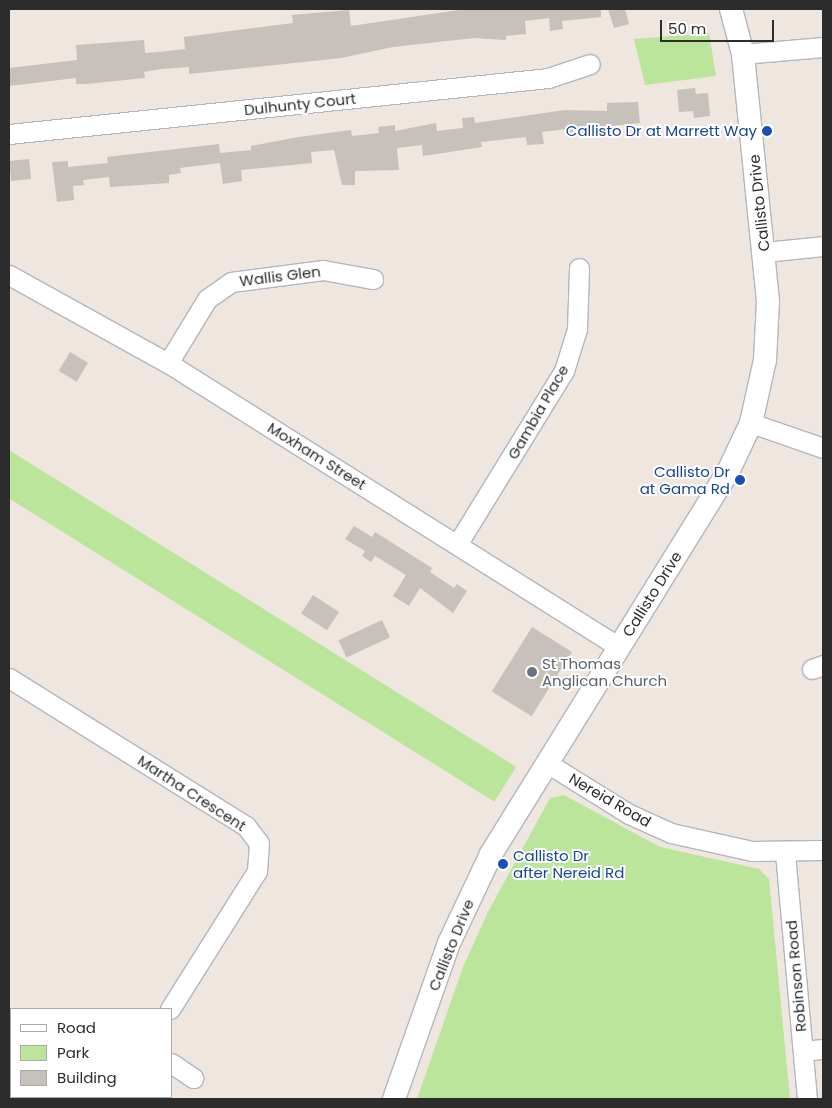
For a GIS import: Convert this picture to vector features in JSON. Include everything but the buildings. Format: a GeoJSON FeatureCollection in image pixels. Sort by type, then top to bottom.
{"type":"FeatureCollection","features":[{"type":"Feature","properties":{"kind":"street","name":"Callisto Drive"},"geometry":{"type":"LineString","coordinates":[[394,1099],[465,906],[547,763],[727,474],[751,423],[767,341],[764,252],[743,54],[731,9]]}},
{"type":"Feature","properties":{"kind":"street"},"geometry":{"type":"LineString","coordinates":[[743,54],[823,47]]}},
{"type":"Feature","properties":{"kind":"street","name":"Dulhunty Court"},"geometry":{"type":"LineString","coordinates":[[9,134],[548,78],[590,64]]}},
{"type":"Feature","properties":{"kind":"street"},"geometry":{"type":"LineString","coordinates":[[764,252],[823,246]]}},
{"type":"Feature","properties":{"kind":"street","name":"Gambia Place"},"geometry":{"type":"LineString","coordinates":[[458,543],[564,371],[577,329],[579,268]]}},
{"type":"Feature","properties":{"kind":"street","name":"Wallis Glen"},"geometry":{"type":"LineString","coordinates":[[168,364],[207,299],[231,282],[328,270],[373,279]]}},
{"type":"Feature","properties":{"kind":"street","name":"Moxham Street"},"geometry":{"type":"LineString","coordinates":[[9,275],[168,364],[458,543],[619,647]]}},
{"type":"Feature","properties":{"kind":"street"},"geometry":{"type":"LineString","coordinates":[[751,423],[823,448]]}},
{"type":"Feature","properties":{"kind":"street","name":"Martha Crescent"},"geometry":{"type":"LineString","coordinates":[[9,678],[246,826],[259,843],[257,871],[171,1008]]}},
{"type":"Feature","properties":{"kind":"street","name":"Nereid Road"},"geometry":{"type":"LineString","coordinates":[[547,763],[657,828],[723,846],[785,853],[823,850]]}},
{"type":"Feature","properties":{"kind":"street","name":"Robinson Road"},"geometry":{"type":"LineString","coordinates":[[785,853],[807,1099]]}},
{"type":"Feature","properties":{"kind":"street"},"geometry":{"type":"LineString","coordinates":[[803,1051],[823,1049]]}},
{"type":"Feature","properties":{"kind":"street"},"geometry":{"type":"LineString","coordinates":[[172,1064],[192,1078]]}},
{"type":"Feature","properties":{"kind":"green space"},"geometry":{"type":"Polygon","coordinates":[[[709,33],[716,76],[645,85],[634,39],[709,33]]]}},
{"type":"Feature","properties":{"kind":"green space"},"geometry":{"type":"Polygon","coordinates":[[[9,450],[516,767],[494,802],[9,498],[9,450]]]}},
{"type":"Feature","properties":{"kind":"green space"},"geometry":{"type":"Polygon","coordinates":[[[564,795],[660,847],[759,869],[769,879],[790,1099],[417,1099],[463,967],[488,912],[550,798],[564,795]]]}},
{"type":"Feature","properties":{"kind":"place","name":"Callisto Dr at Marrett Way"},"geometry":{"type":"Point","coordinates":[767,131]}},
{"type":"Feature","properties":{"kind":"place","name":"Callisto Dr at Gama Rd"},"geometry":{"type":"Point","coordinates":[740,480]}},
{"type":"Feature","properties":{"kind":"place","name":"St Thomas Anglican Church"},"geometry":{"type":"Point","coordinates":[532,672]}},
{"type":"Feature","properties":{"kind":"place","name":"Callisto Dr after Nereid Rd"},"geometry":{"type":"Point","coordinates":[503,864]}}]}
